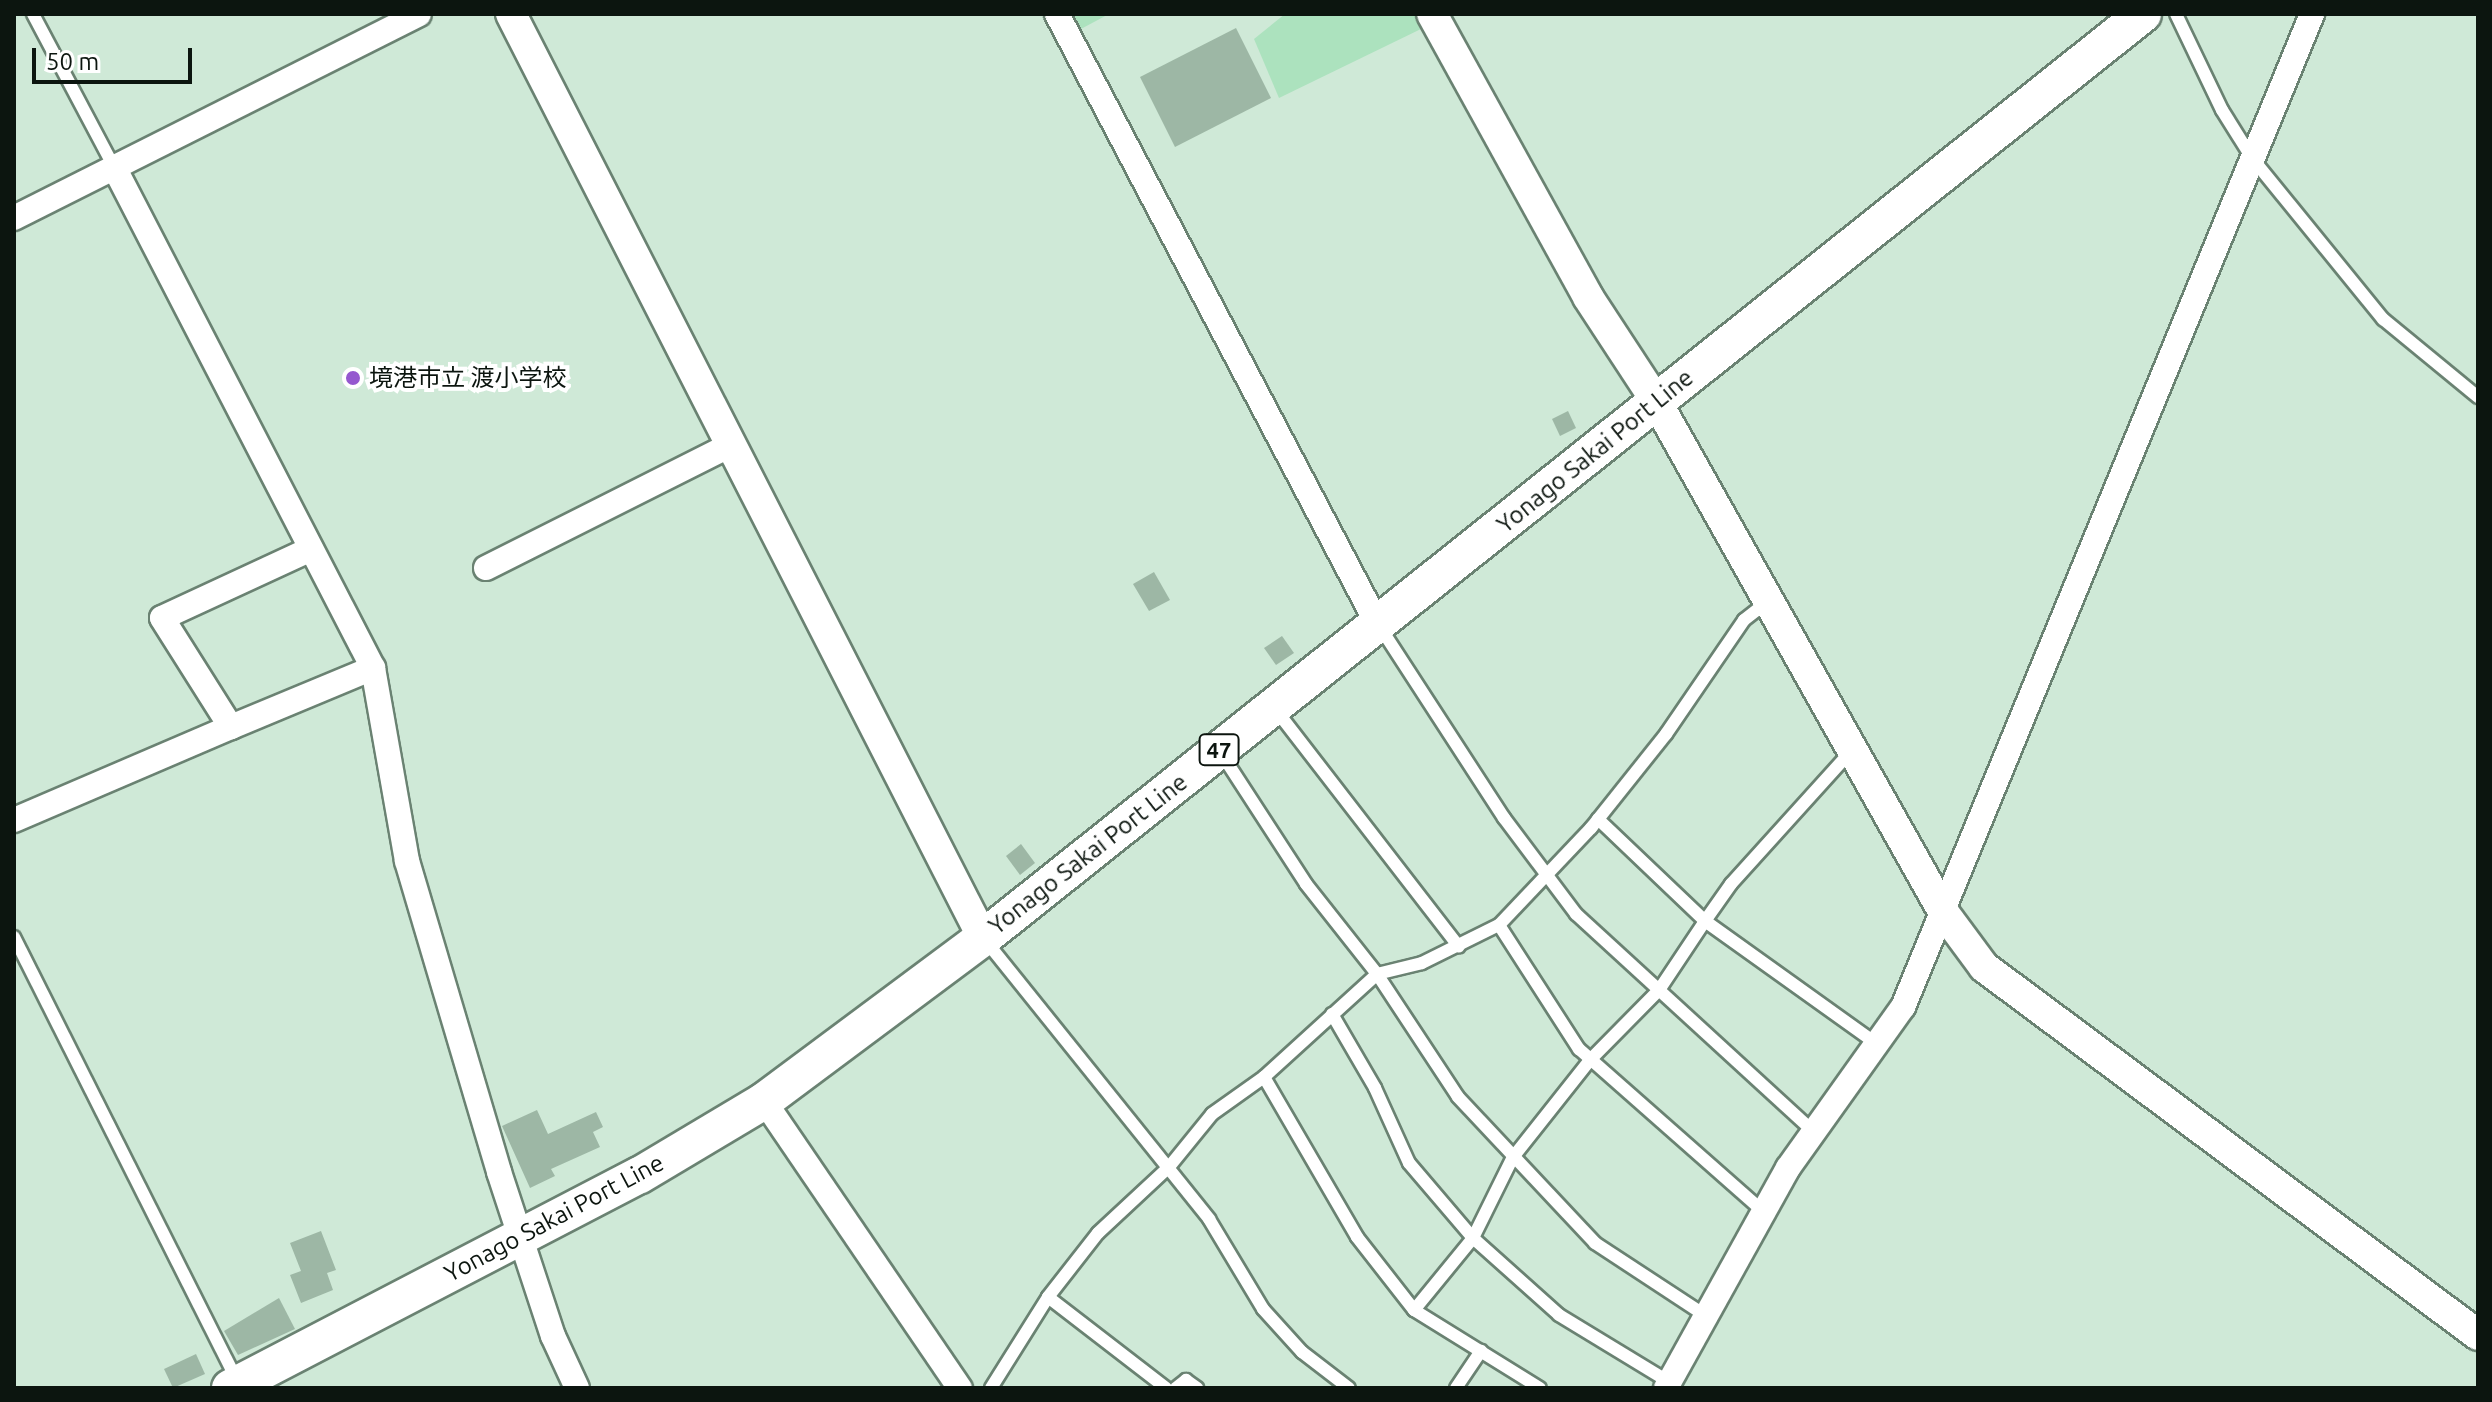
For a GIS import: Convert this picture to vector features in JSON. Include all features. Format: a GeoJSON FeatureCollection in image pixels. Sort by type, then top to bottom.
{"type":"FeatureCollection","features":[{"type":"Feature","properties":{"kind":"main road","name":"Yonago Sakai Port Line"},"geometry":{"type":"LineString","coordinates":[[236,1387],[521,1238],[764,1101],[983,938],[2143,14]]}},
{"type":"Feature","properties":{"kind":"street"},"geometry":{"type":"LineString","coordinates":[[14,218],[419,14]]}},
{"type":"Feature","properties":{"kind":"street"},"geometry":{"type":"LineString","coordinates":[[511,14],[983,938]]}},
{"type":"Feature","properties":{"kind":"street"},"geometry":{"type":"LineString","coordinates":[[1057,14],[1378,625]]}},
{"type":"Feature","properties":{"kind":"street"},"geometry":{"type":"LineString","coordinates":[[1432,14],[1588,297],[1656,401],[1944,913],[1984,967],[2478,1335]]}},
{"type":"Feature","properties":{"kind":"street"},"geometry":{"type":"LineString","coordinates":[[1668,1385],[1703,1314],[1763,1211],[1813,1131],[1903,1007],[2312,14]]}},
{"type":"Feature","properties":{"kind":"street"},"geometry":{"type":"LineString","coordinates":[[114,167],[373,668],[407,861],[521,1238],[553,1336],[577,1388]]}},
{"type":"Feature","properties":{"kind":"street"},"geometry":{"type":"LineString","coordinates":[[486,568],[731,445]]}},
{"type":"Feature","properties":{"kind":"street"},"geometry":{"type":"LineString","coordinates":[[231,727],[162,618],[311,549]]}},
{"type":"Feature","properties":{"kind":"street"},"geometry":{"type":"LineString","coordinates":[[14,820],[373,668]]}},
{"type":"Feature","properties":{"kind":"street"},"geometry":{"type":"LineString","coordinates":[[764,1101],[960,1388]]}},
{"type":"Feature","properties":{"kind":"lane"},"geometry":{"type":"LineString","coordinates":[[33,14],[114,167]]}},
{"type":"Feature","properties":{"kind":"lane"},"geometry":{"type":"LineString","coordinates":[[2176,14],[2222,110],[2252,158],[2383,319],[2478,397]]}},
{"type":"Feature","properties":{"kind":"lane"},"geometry":{"type":"LineString","coordinates":[[991,1388],[1048,1297],[1098,1233],[1169,1167],[1212,1114],[1264,1077],[1377,974],[1459,947],[1499,925],[1598,819],[1666,734],[1744,620],[1770,600]]}},
{"type":"Feature","properties":{"kind":"lane"},"geometry":{"type":"LineString","coordinates":[[1378,625],[1546,876],[1576,914],[1813,1131]]}},
{"type":"Feature","properties":{"kind":"lane"},"geometry":{"type":"LineString","coordinates":[[1274,707],[1459,947]]}},
{"type":"Feature","properties":{"kind":"lane"},"geometry":{"type":"LineString","coordinates":[[1414,1310],[1473,1238],[1513,1157],[1590,1060],[1659,990],[1731,884],[1853,749]]}},
{"type":"Feature","properties":{"kind":"lane"},"geometry":{"type":"LineString","coordinates":[[1219,750],[1306,884],[1377,974],[1458,1097],[1595,1243],[1703,1314]]}},
{"type":"Feature","properties":{"kind":"lane"},"geometry":{"type":"LineString","coordinates":[[1598,819],[1705,921],[1878,1045]]}},
{"type":"Feature","properties":{"kind":"lane"},"geometry":{"type":"LineString","coordinates":[[1499,925],[1590,1060],[1763,1211]]}},
{"type":"Feature","properties":{"kind":"lane"},"geometry":{"type":"LineString","coordinates":[[14,937],[236,1387]]}},
{"type":"Feature","properties":{"kind":"lane"},"geometry":{"type":"LineString","coordinates":[[983,938],[1209,1219],[1263,1309],[1302,1352],[1349,1388]]}},
{"type":"Feature","properties":{"kind":"lane"},"geometry":{"type":"LineString","coordinates":[[1332,1014],[1375,1088],[1409,1163],[1473,1238],[1559,1315],[1668,1385]]}},
{"type":"Feature","properties":{"kind":"lane"},"geometry":{"type":"LineString","coordinates":[[1264,1077],[1357,1237],[1414,1310],[1540,1388]]}},
{"type":"Feature","properties":{"kind":"lane"},"geometry":{"type":"LineString","coordinates":[[1048,1297],[1166,1388]]}},
{"type":"Feature","properties":{"kind":"lane"},"geometry":{"type":"LineString","coordinates":[[1456,1388],[1481,1351]]}},
{"type":"Feature","properties":{"kind":"lane"},"geometry":{"type":"LineString","coordinates":[[1176,1388],[1186,1380],[1197,1388]]}},
{"type":"Feature","properties":{"kind":"green space"},"geometry":{"type":"Polygon","coordinates":[[[1069,14],[1109,14],[1079,30],[1069,14]]]}},
{"type":"Feature","properties":{"kind":"green space"},"geometry":{"type":"Polygon","coordinates":[[[1285,14],[1415,14],[1423,28],[1279,98],[1254,39],[1285,14]]]}},
{"type":"Feature","properties":{"kind":"building"},"geometry":{"type":"Polygon","coordinates":[[[1236,28],[1271,98],[1175,147],[1140,77],[1236,28]]]}},
{"type":"Feature","properties":{"kind":"building"},"geometry":{"type":"Polygon","coordinates":[[[1568,411],[1576,428],[1560,436],[1552,419],[1568,411]]]}},
{"type":"Feature","properties":{"kind":"building"},"geometry":{"type":"Polygon","coordinates":[[[1154,572],[1170,600],[1149,611],[1133,584],[1154,572]]]}},
{"type":"Feature","properties":{"kind":"building"},"geometry":{"type":"Polygon","coordinates":[[[1282,636],[1294,653],[1276,665],[1264,648],[1282,636]]]}},
{"type":"Feature","properties":{"kind":"building"},"geometry":{"type":"Polygon","coordinates":[[[1021,844],[1035,863],[1020,875],[1006,856],[1021,844]]]}},
{"type":"Feature","properties":{"kind":"building"},"geometry":{"type":"Polygon","coordinates":[[[537,1110],[548,1134],[596,1112],[603,1127],[593,1132],[600,1147],[551,1169],[555,1176],[530,1188],[502,1126],[537,1110]]]}},
{"type":"Feature","properties":{"kind":"building"},"geometry":{"type":"Polygon","coordinates":[[[321,1231],[336,1270],[327,1273],[333,1290],[301,1303],[290,1275],[301,1271],[290,1243],[321,1231]]]}},
{"type":"Feature","properties":{"kind":"building"},"geometry":{"type":"Polygon","coordinates":[[[279,1298],[295,1329],[238,1355],[224,1331],[279,1298]]]}},
{"type":"Feature","properties":{"kind":"building"},"geometry":{"type":"Polygon","coordinates":[[[196,1354],[205,1374],[173,1388],[164,1369],[196,1354]]]}},
{"type":"Feature","properties":{"kind":"place","name":"境港市立 渡小学校"},"geometry":{"type":"Point","coordinates":[353,378]}}]}
